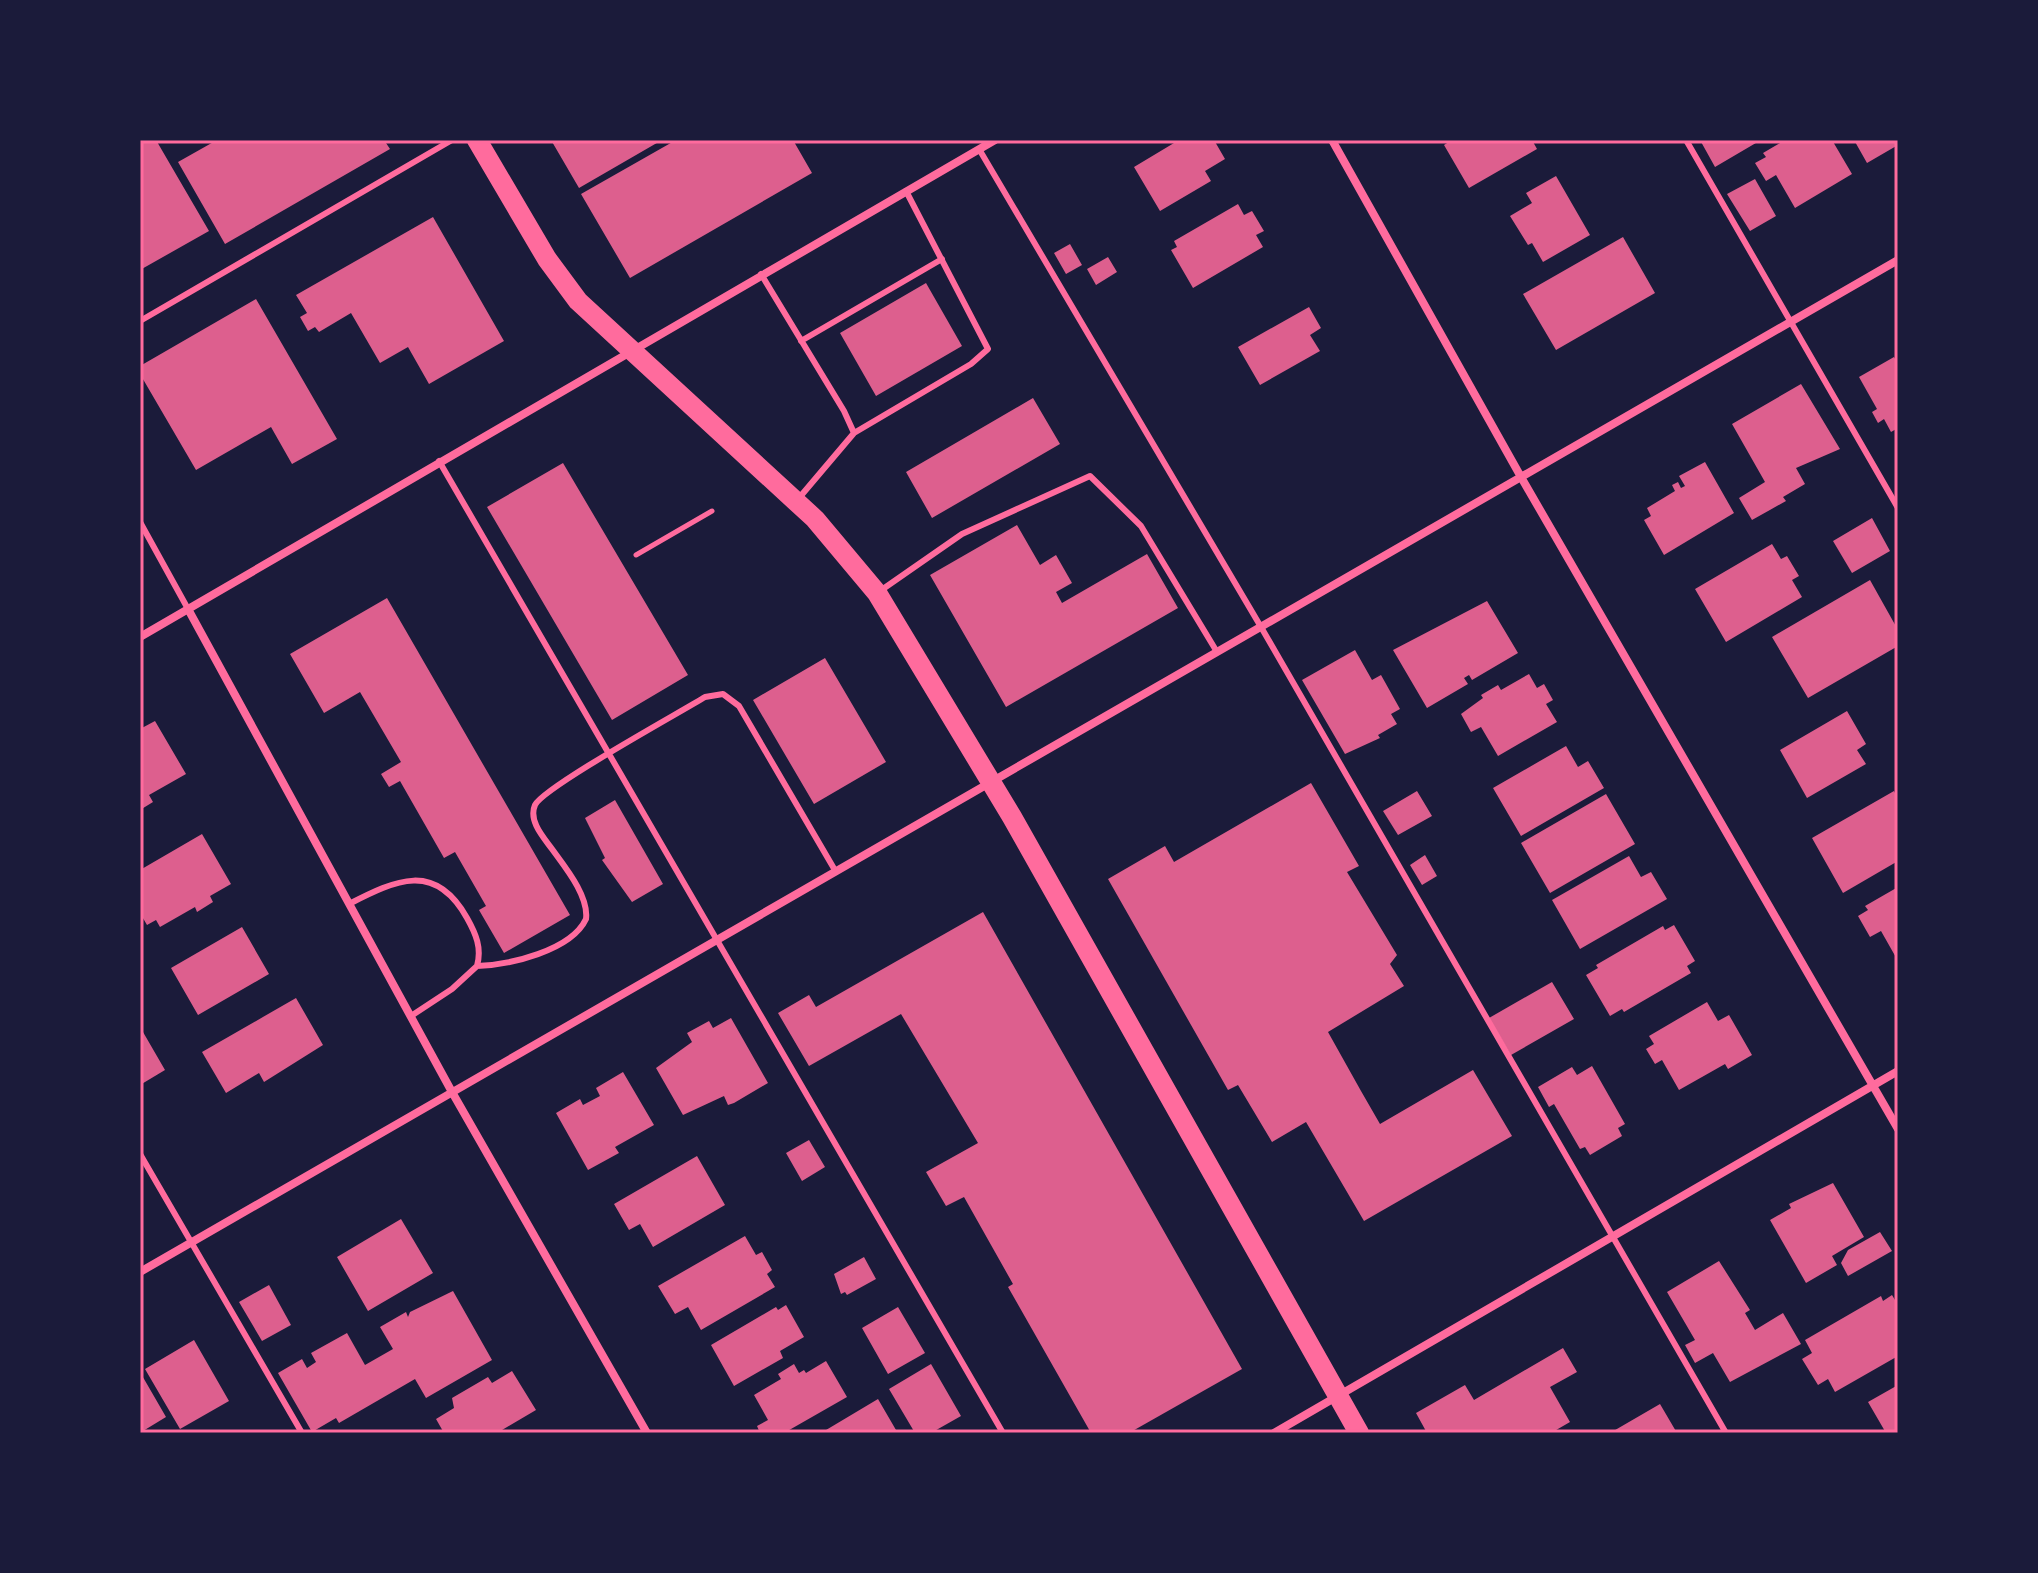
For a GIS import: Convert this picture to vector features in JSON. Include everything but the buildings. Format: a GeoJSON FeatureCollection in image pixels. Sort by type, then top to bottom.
{"type":"FeatureCollection","features":[{"type":"Feature","properties":{"kind":"main road"},"geometry":{"type":"LineString","coordinates":[[477,140],[562,281],[630,349],[796,501],[858,567],[877,593],[992,782],[1359,1433]]}},
{"type":"Feature","properties":{"kind":"street"},"geometry":{"type":"LineString","coordinates":[[140,637],[630,349],[995,140]]}},
{"type":"Feature","properties":{"kind":"street"},"geometry":{"type":"LineString","coordinates":[[1332,140],[1521,477],[1898,1129]]}},
{"type":"Feature","properties":{"kind":"street"},"geometry":{"type":"LineString","coordinates":[[140,1272],[1898,260]]}},
{"type":"Feature","properties":{"kind":"street"},"geometry":{"type":"LineString","coordinates":[[188,609],[452,1092],[647,1433]]}},
{"type":"Feature","properties":{"kind":"street"},"geometry":{"type":"LineString","coordinates":[[1274,1433],[1898,1071]]}},
{"type":"Feature","properties":{"kind":"lane"},"geometry":{"type":"LineString","coordinates":[[140,321],[452,140]]}},
{"type":"Feature","properties":{"kind":"lane"},"geometry":{"type":"LineString","coordinates":[[1686,140],[1898,508]]}},
{"type":"Feature","properties":{"kind":"lane"},"geometry":{"type":"LineString","coordinates":[[979,149],[1261,627],[1726,1433]]}},
{"type":"Feature","properties":{"kind":"lane"},"geometry":{"type":"LineString","coordinates":[[796,501],[854,433],[971,364],[988,349],[906,191]]}},
{"type":"Feature","properties":{"kind":"lane"},"geometry":{"type":"LineString","coordinates":[[801,341],[942,259]]}},
{"type":"Feature","properties":{"kind":"lane"},"geometry":{"type":"LineString","coordinates":[[761,274],[854,433]]}},
{"type":"Feature","properties":{"kind":"lane"},"geometry":{"type":"LineString","coordinates":[[439,461],[1003,1433]]}},
{"type":"Feature","properties":{"kind":"lane"},"geometry":{"type":"LineString","coordinates":[[877,593],[962,534],[1090,476],[1141,526],[1217,652]]}},
{"type":"Feature","properties":{"kind":"lane"},"geometry":{"type":"LineString","coordinates":[[140,522],[188,609]]}},
{"type":"Feature","properties":{"kind":"lane"},"geometry":{"type":"LineString","coordinates":[[411,1016],[448,992],[477,966],[523,961],[583,925],[587,910],[583,899],[539,831],[533,814],[541,798],[584,767],[610,755],[705,697],[723,694],[739,706],[836,872]]}},
{"type":"Feature","properties":{"kind":"lane"},"geometry":{"type":"LineString","coordinates":[[349,904],[400,881],[421,880],[443,888],[462,909],[478,941],[477,966]]}},
{"type":"Feature","properties":{"kind":"lane"},"geometry":{"type":"LineString","coordinates":[[140,1154],[302,1433]]}},
{"type":"Feature","properties":{"kind":"path"},"geometry":{"type":"LineString","coordinates":[[636,555],[712,511]]}}]}
